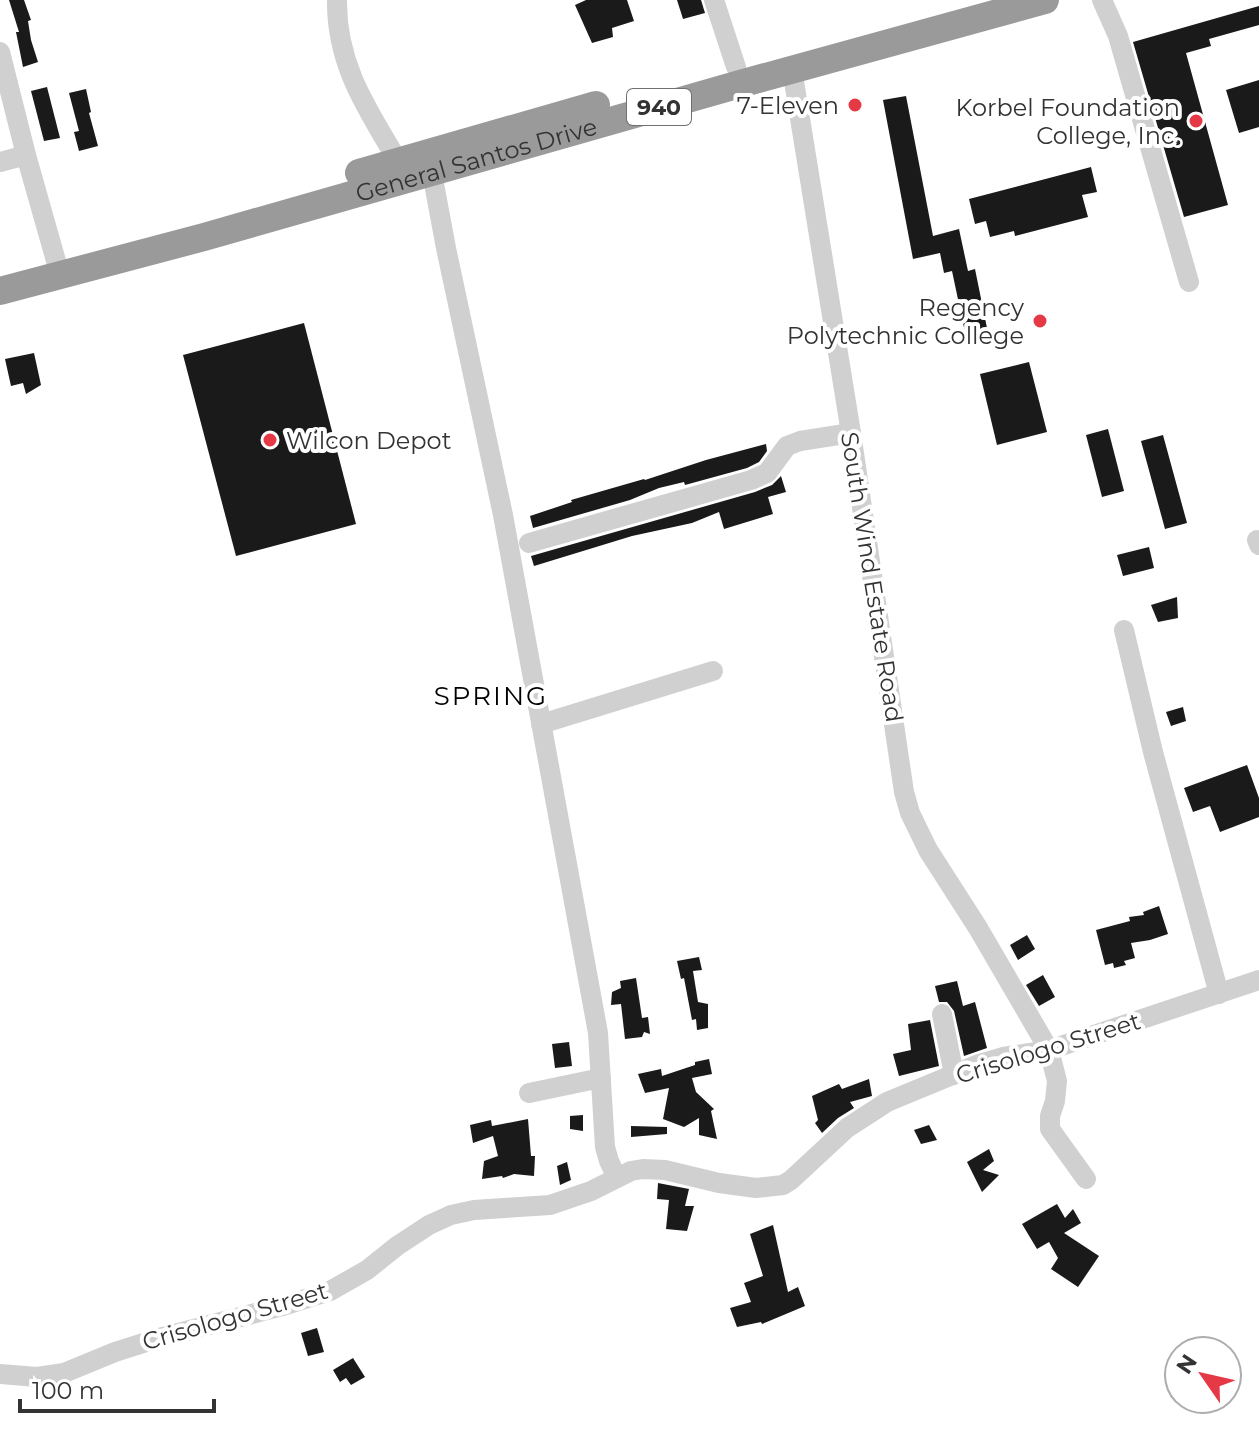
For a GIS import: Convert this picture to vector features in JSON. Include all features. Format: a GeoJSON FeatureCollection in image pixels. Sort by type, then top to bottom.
{"type":"FeatureCollection","features":[{"type":"Feature","properties":{"kind":"highway","name":"General Santos Drive"},"geometry":{"type":"LineString","coordinates":[[0,291],[57,266],[398,161],[983,0]]}},
{"type":"Feature","properties":{"kind":"highway","name":"General Santos Drive"},"geometry":{"type":"LineString","coordinates":[[0,273],[57,266],[204,237],[1045,0]]}},
{"type":"Feature","properties":{"kind":"street"},"geometry":{"type":"LineString","coordinates":[[337,0],[337,20],[345,62],[358,95],[398,161]]}},
{"type":"Feature","properties":{"kind":"street"},"geometry":{"type":"LineString","coordinates":[[714,0],[736,67]]}},
{"type":"Feature","properties":{"kind":"street"},"geometry":{"type":"LineString","coordinates":[[1102,0],[1118,36],[1189,282]]}},
{"type":"Feature","properties":{"kind":"street"},"geometry":{"type":"LineString","coordinates":[[0,52],[57,266]]}},
{"type":"Feature","properties":{"kind":"street","name":"South Wind Estate Road"},"geometry":{"type":"LineString","coordinates":[[792,69],[851,433],[904,792],[910,813],[928,850],[978,928],[1049,1050],[1057,1081],[1050,1129],[1086,1179]]}},
{"type":"Feature","properties":{"kind":"street"},"geometry":{"type":"LineString","coordinates":[[0,162],[26,155]]}},
{"type":"Feature","properties":{"kind":"street"},"geometry":{"type":"LineString","coordinates":[[432,173],[503,515],[598,1033],[605,1147],[616,1176]]}},
{"type":"Feature","properties":{"kind":"street"},"geometry":{"type":"LineString","coordinates":[[529,543],[751,480],[767,473],[787,446],[851,433]]}},
{"type":"Feature","properties":{"kind":"street"},"geometry":{"type":"LineString","coordinates":[[1124,630],[1153,752],[1219,994]]}},
{"type":"Feature","properties":{"kind":"street"},"geometry":{"type":"LineString","coordinates":[[541,724],[713,671]]}},
{"type":"Feature","properties":{"kind":"street","name":"Crisologo Street"},"geometry":{"type":"LineString","coordinates":[[0,1374],[37,1377],[64,1373],[159,1338],[330,1291],[367,1270],[429,1225],[451,1215],[474,1210],[550,1205],[591,1191],[631,1171],[652,1169],[756,1188],[783,1185],[847,1128],[887,1102],[979,1064],[1049,1050],[1259,980]]}},
{"type":"Feature","properties":{"kind":"street"},"geometry":{"type":"LineString","coordinates":[[942,1014],[954,1075]]}},
{"type":"Feature","properties":{"kind":"street"},"geometry":{"type":"LineString","coordinates":[[529,1093],[601,1078]]}},
{"type":"Feature","properties":{"kind":"building"},"geometry":{"type":"Polygon","coordinates":[[[9,0],[24,0],[31,20],[28,21],[31,40],[38,62],[23,67],[16,32],[19,32],[9,0]]]}},
{"type":"Feature","properties":{"kind":"building"},"geometry":{"type":"Polygon","coordinates":[[[586,0],[627,0],[634,21],[612,28],[613,37],[592,43],[575,5],[586,0]]]}},
{"type":"Feature","properties":{"kind":"building"},"geometry":{"type":"Polygon","coordinates":[[[677,0],[701,0],[705,13],[683,19],[677,0]]]}},
{"type":"Feature","properties":{"kind":"building"},"geometry":{"type":"Polygon","coordinates":[[[1259,6],[1259,25],[1209,39],[1211,46],[1186,53],[1228,205],[1184,217],[1133,42],[1259,6]]]}},
{"type":"Feature","properties":{"kind":"building"},"geometry":{"type":"Polygon","coordinates":[[[1259,80],[1259,127],[1239,133],[1226,90],[1259,80]]]}},
{"type":"Feature","properties":{"kind":"building"},"geometry":{"type":"Polygon","coordinates":[[[47,87],[60,138],[44,141],[31,91],[47,87]]]}},
{"type":"Feature","properties":{"kind":"building"},"geometry":{"type":"Polygon","coordinates":[[[86,89],[98,146],[79,151],[74,132],[79,131],[69,93],[86,89]]]}},
{"type":"Feature","properties":{"kind":"building"},"geometry":{"type":"Polygon","coordinates":[[[906,96],[933,236],[959,229],[968,271],[975,269],[988,333],[966,337],[952,271],[944,273],[940,253],[913,259],[883,100],[906,96]]]}},
{"type":"Feature","properties":{"kind":"building"},"geometry":{"type":"Polygon","coordinates":[[[1091,167],[1097,192],[1082,195],[1088,217],[1015,236],[1014,231],[990,237],[986,221],[975,224],[969,199],[1091,167]]]}},
{"type":"Feature","properties":{"kind":"building","name":"Wilcon Depot"},"geometry":{"type":"Polygon","coordinates":[[[304,323],[356,524],[236,556],[183,355],[304,323]]]}},
{"type":"Feature","properties":{"kind":"building"},"geometry":{"type":"Polygon","coordinates":[[[34,353],[41,385],[26,394],[23,383],[11,386],[5,359],[34,353]]]}},
{"type":"Feature","properties":{"kind":"building"},"geometry":{"type":"Polygon","coordinates":[[[1029,362],[1047,432],[997,445],[980,374],[1029,362]]]}},
{"type":"Feature","properties":{"kind":"building"},"geometry":{"type":"Polygon","coordinates":[[[1108,429],[1124,491],[1102,497],[1086,435],[1108,429]]]}},
{"type":"Feature","properties":{"kind":"building"},"geometry":{"type":"Polygon","coordinates":[[[1163,435],[1187,523],[1165,529],[1141,441],[1163,435]]]}},
{"type":"Feature","properties":{"kind":"building"},"geometry":{"type":"Polygon","coordinates":[[[766,444],[767,451],[759,462],[747,468],[685,485],[684,482],[659,488],[630,500],[533,528],[530,516],[571,500],[766,444]]]}},
{"type":"Feature","properties":{"kind":"building"},"geometry":{"type":"Polygon","coordinates":[[[781,476],[786,492],[768,497],[773,514],[724,529],[719,512],[692,523],[632,536],[534,566],[531,556],[755,492],[772,485],[781,476]]]}},
{"type":"Feature","properties":{"kind":"building"},"geometry":{"type":"Polygon","coordinates":[[[1149,547],[1154,568],[1123,576],[1117,555],[1149,547]]]}},
{"type":"Feature","properties":{"kind":"building"},"geometry":{"type":"Polygon","coordinates":[[[1177,597],[1178,618],[1158,622],[1151,605],[1177,597]]]}},
{"type":"Feature","properties":{"kind":"building"},"geometry":{"type":"Polygon","coordinates":[[[1183,707],[1186,721],[1171,726],[1166,712],[1183,707]]]}},
{"type":"Feature","properties":{"kind":"building"},"geometry":{"type":"Polygon","coordinates":[[[1247,765],[1259,798],[1259,817],[1220,832],[1210,806],[1193,812],[1184,788],[1247,765]]]}},
{"type":"Feature","properties":{"kind":"building"},"geometry":{"type":"Polygon","coordinates":[[[1159,906],[1168,934],[1131,943],[1135,958],[1124,961],[1126,965],[1114,968],[1113,963],[1105,965],[1096,930],[1130,921],[1129,917],[1144,915],[1143,912],[1159,906]]]}},
{"type":"Feature","properties":{"kind":"building"},"geometry":{"type":"Polygon","coordinates":[[[1027,935],[1035,949],[1018,960],[1010,945],[1027,935]]]}},
{"type":"Feature","properties":{"kind":"building"},"geometry":{"type":"Polygon","coordinates":[[[699,957],[702,970],[693,971],[698,1002],[708,1004],[708,1028],[697,1030],[677,961],[699,957]]]}},
{"type":"Feature","properties":{"kind":"building"},"geometry":{"type":"Polygon","coordinates":[[[1043,975],[1055,997],[1039,1006],[1026,985],[1043,975]]]}},
{"type":"Feature","properties":{"kind":"building"},"geometry":{"type":"Polygon","coordinates":[[[636,978],[642,1018],[648,1017],[650,1034],[644,1032],[642,1037],[625,1039],[621,1004],[611,1005],[612,992],[621,988],[620,981],[636,978]]]}},
{"type":"Feature","properties":{"kind":"building"},"geometry":{"type":"Polygon","coordinates":[[[957,981],[963,1006],[975,1002],[987,1048],[964,1056],[954,1011],[947,1002],[939,1002],[935,986],[957,981]]]}},
{"type":"Feature","properties":{"kind":"building"},"geometry":{"type":"Polygon","coordinates":[[[930,1020],[939,1066],[899,1076],[893,1054],[911,1050],[908,1024],[930,1020]]]}},
{"type":"Feature","properties":{"kind":"building"},"geometry":{"type":"Polygon","coordinates":[[[569,1042],[572,1066],[555,1068],[552,1044],[569,1042]]]}},
{"type":"Feature","properties":{"kind":"building"},"geometry":{"type":"Polygon","coordinates":[[[709,1059],[712,1074],[692,1078],[696,1092],[714,1109],[711,1111],[717,1139],[699,1135],[699,1118],[684,1127],[663,1119],[669,1088],[645,1093],[638,1074],[661,1069],[662,1076],[709,1059]]]}},
{"type":"Feature","properties":{"kind":"building"},"geometry":{"type":"Polygon","coordinates":[[[869,1079],[872,1096],[850,1102],[854,1108],[822,1133],[815,1123],[818,1120],[812,1096],[839,1084],[842,1089],[869,1079]]]}},
{"type":"Feature","properties":{"kind":"building"},"geometry":{"type":"Polygon","coordinates":[[[583,1115],[583,1131],[570,1129],[570,1116],[583,1115]]]}},
{"type":"Feature","properties":{"kind":"building"},"geometry":{"type":"Polygon","coordinates":[[[528,1119],[531,1156],[535,1156],[534,1176],[514,1174],[482,1179],[484,1161],[498,1156],[493,1136],[473,1143],[470,1125],[491,1120],[492,1126],[528,1119]]]}},
{"type":"Feature","properties":{"kind":"building"},"geometry":{"type":"Polygon","coordinates":[[[929,1125],[937,1140],[921,1144],[914,1130],[929,1125]]]}},
{"type":"Feature","properties":{"kind":"building"},"geometry":{"type":"Polygon","coordinates":[[[631,1126],[667,1127],[667,1134],[631,1137],[631,1126]]]}},
{"type":"Feature","properties":{"kind":"building"},"geometry":{"type":"Polygon","coordinates":[[[989,1149],[994,1161],[983,1170],[999,1175],[982,1192],[967,1162],[989,1149]]]}},
{"type":"Feature","properties":{"kind":"building"},"geometry":{"type":"Polygon","coordinates":[[[567,1162],[571,1180],[560,1185],[557,1166],[567,1162]]]}},
{"type":"Feature","properties":{"kind":"building"},"geometry":{"type":"Polygon","coordinates":[[[658,1183],[689,1189],[685,1206],[694,1206],[687,1231],[666,1229],[669,1200],[657,1199],[658,1183]]]}},
{"type":"Feature","properties":{"kind":"building"},"geometry":{"type":"Polygon","coordinates":[[[1057,1204],[1065,1218],[1073,1209],[1081,1223],[1064,1233],[1099,1256],[1078,1287],[1051,1269],[1058,1258],[1049,1242],[1037,1249],[1022,1224],[1057,1204]]]}},
{"type":"Feature","properties":{"kind":"building"},"geometry":{"type":"Polygon","coordinates":[[[773,1225],[788,1292],[798,1287],[805,1306],[762,1324],[737,1327],[730,1308],[751,1302],[744,1283],[763,1276],[750,1234],[773,1225]]]}},
{"type":"Feature","properties":{"kind":"building"},"geometry":{"type":"Polygon","coordinates":[[[317,1328],[324,1352],[308,1356],[301,1333],[317,1328]]]}},
{"type":"Feature","properties":{"kind":"building"},"geometry":{"type":"Polygon","coordinates":[[[353,1358],[365,1377],[351,1385],[346,1378],[340,1382],[333,1370],[353,1358]]]}},
{"type":"Feature","properties":{"kind":"place","name":"7-Eleven"},"geometry":{"type":"Point","coordinates":[855,105]}},
{"type":"Feature","properties":{"kind":"place","name":"Korbel Foundation College, Inc."},"geometry":{"type":"Point","coordinates":[1196,121]}},
{"type":"Feature","properties":{"kind":"place","name":"Regency Polytechnic College"},"geometry":{"type":"Point","coordinates":[1040,321]}},
{"type":"Feature","properties":{"kind":"place","name":"Wilcon Depot"},"geometry":{"type":"Point","coordinates":[270,440]}},
{"type":"Feature","properties":{"kind":"district","name":"SPRING"},"geometry":{"type":"Point","coordinates":[491,696]}}]}
